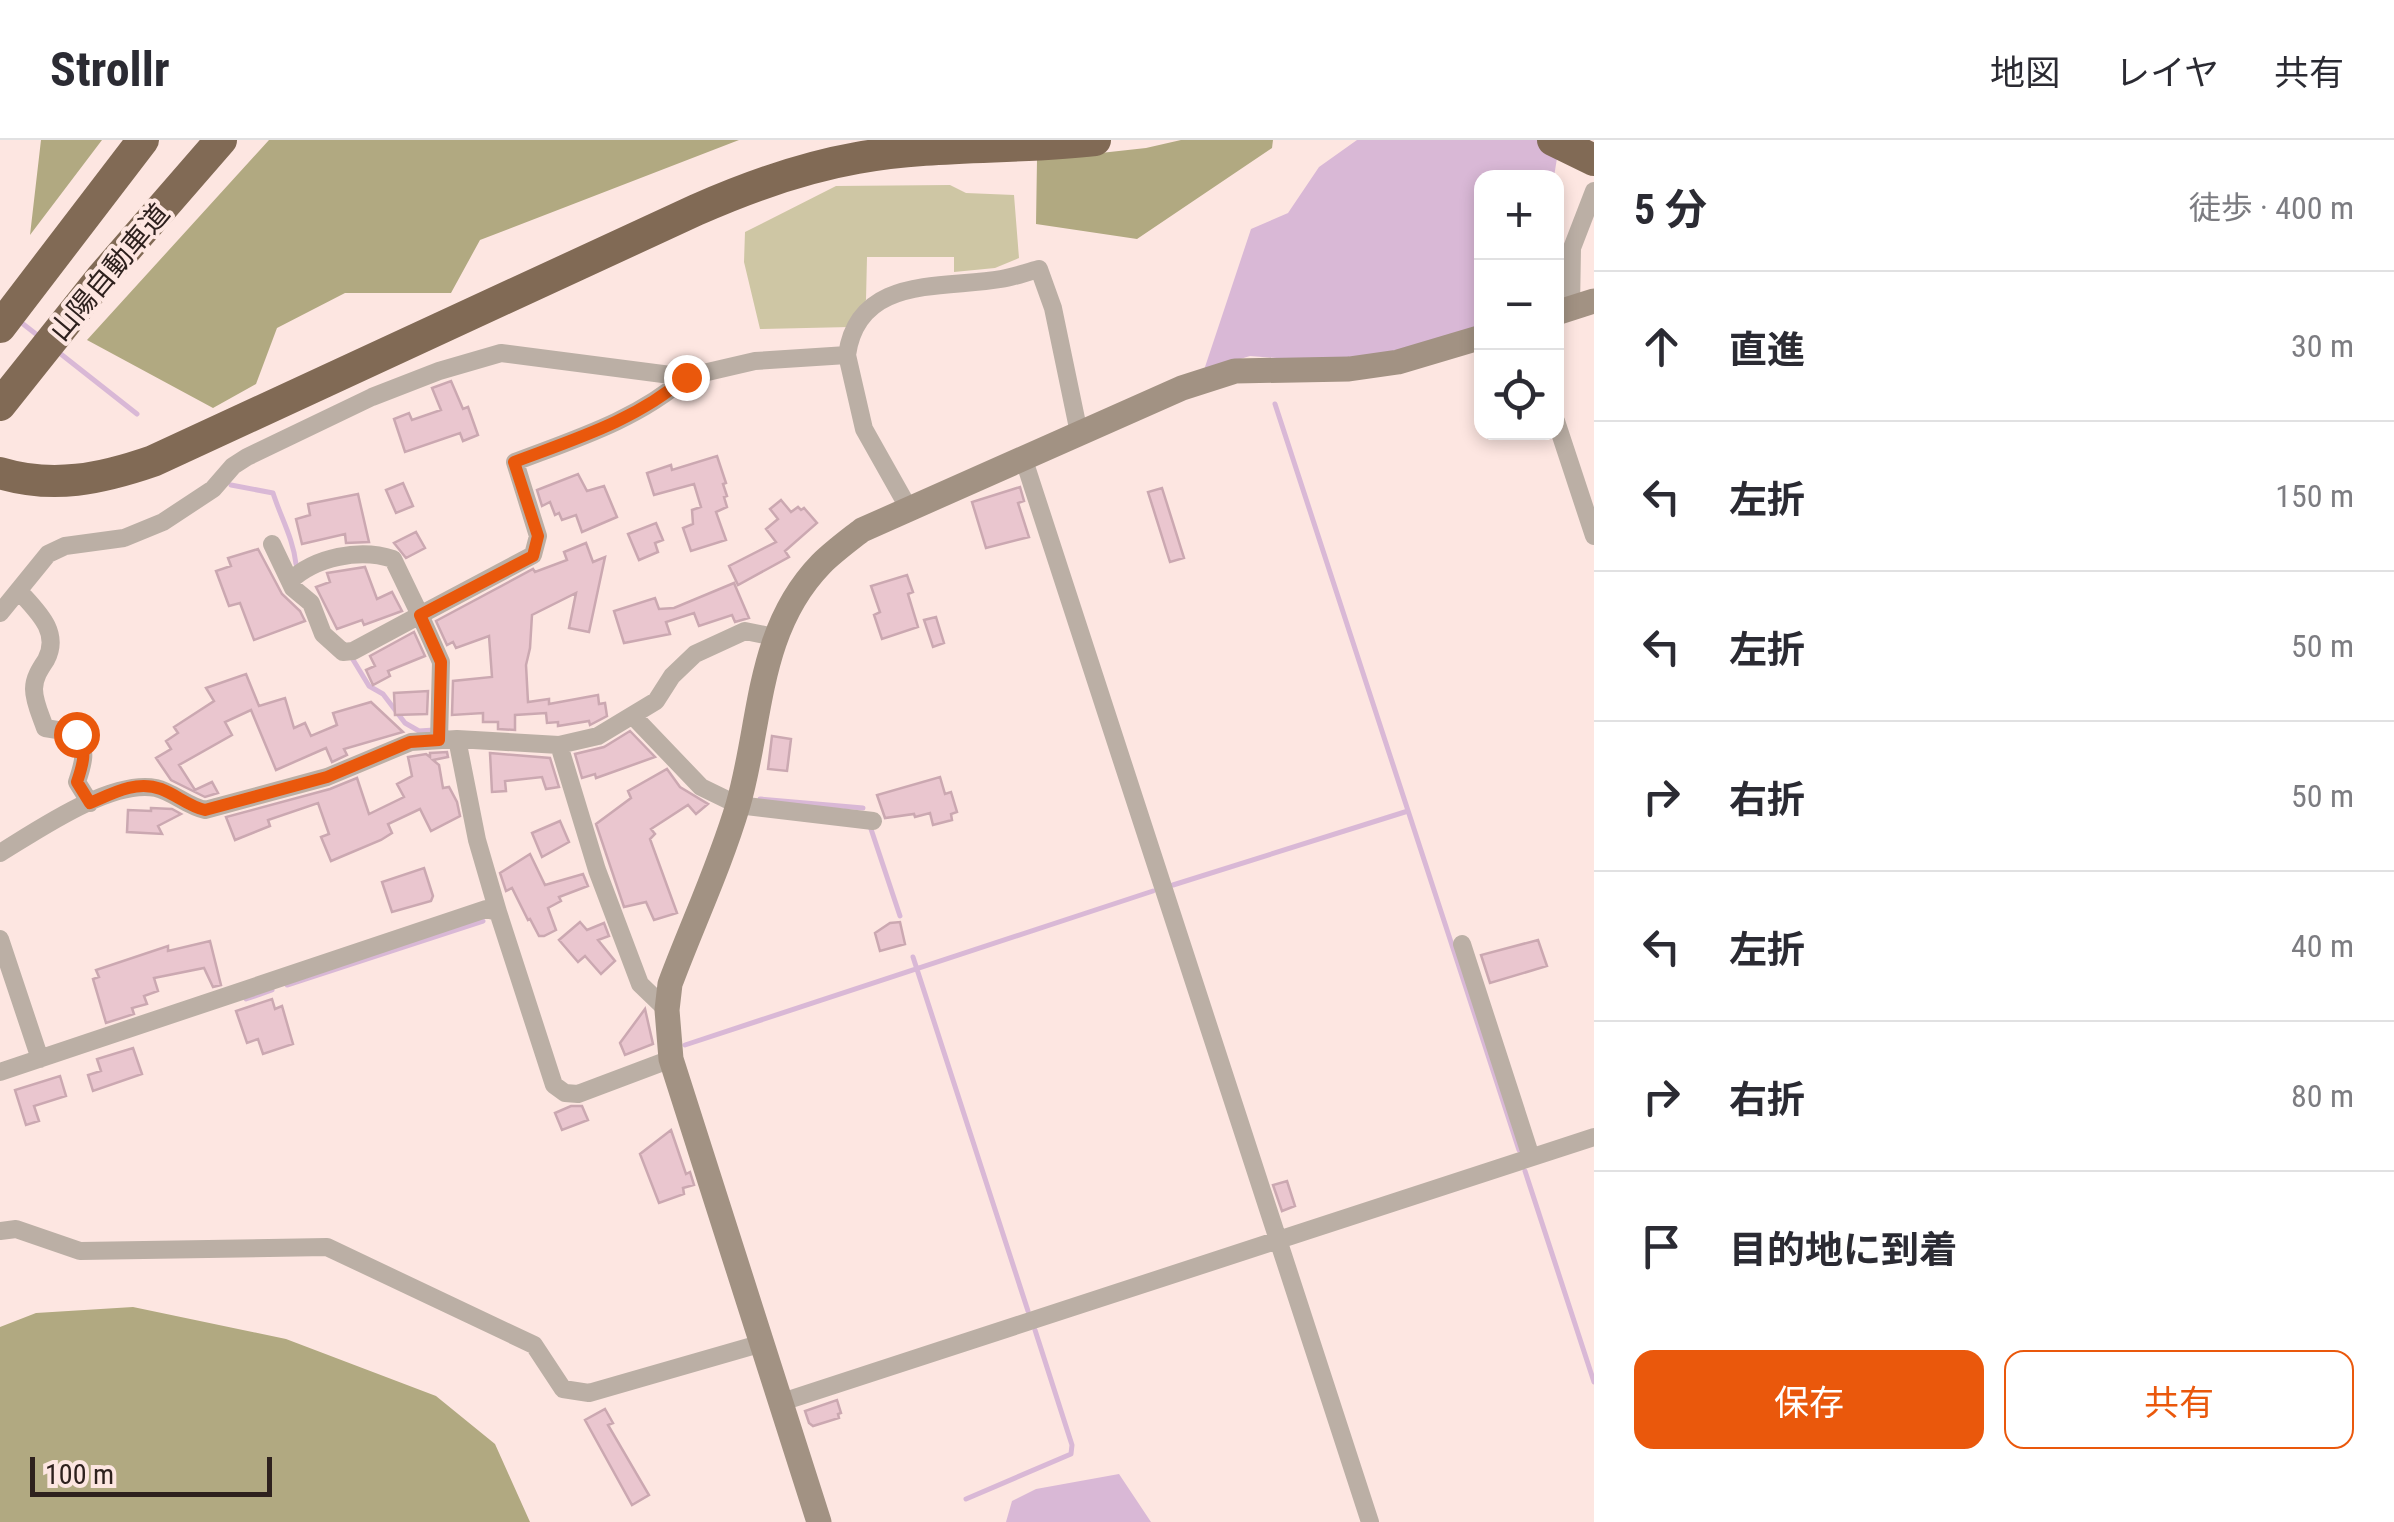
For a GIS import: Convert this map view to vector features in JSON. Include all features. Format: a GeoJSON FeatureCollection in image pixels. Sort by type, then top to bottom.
{"type":"FeatureCollection","features":[{"type":"Feature","properties":{"kind":"highway","name":"山陽自動車道"},"geometry":{"type":"LineString","coordinates":[[0,327],[143,140]]}},
{"type":"Feature","properties":{"kind":"highway","name":"山陽自動車道"},"geometry":{"type":"LineString","coordinates":[[0,405],[102,277],[221,140]]}},
{"type":"Feature","properties":{"kind":"highway"},"geometry":{"type":"LineString","coordinates":[[0,473],[20,479],[71,482],[153,461],[696,210],[795,172],[859,157],[1095,140]]}},
{"type":"Feature","properties":{"kind":"street"},"geometry":{"type":"LineString","coordinates":[[1574,307],[1572,248],[1594,191]]}},
{"type":"Feature","properties":{"kind":"street"},"geometry":{"type":"LineString","coordinates":[[909,508],[864,429],[847,355],[850,338],[870,307],[881,298],[1039,269],[1053,308],[1079,434]]}},
{"type":"Feature","properties":{"kind":"street"},"geometry":{"type":"LineString","coordinates":[[819,1522],[671,1059],[666,1010],[670,984],[738,804],[763,673],[774,637],[796,596],[820,564],[862,530],[1182,388],[1235,371],[1349,369],[1398,362],[1474,339]]}},
{"type":"Feature","properties":{"kind":"street"},"geometry":{"type":"LineString","coordinates":[[0,613],[48,554],[65,546],[124,538],[163,522],[213,489],[247,456],[372,397],[440,370],[501,353],[686,377],[755,360],[847,355]]}},
{"type":"Feature","properties":{"kind":"street"},"geometry":{"type":"LineString","coordinates":[[272,544],[293,588],[311,603],[323,634],[343,652],[353,651],[533,556],[538,536],[514,462],[617,423],[668,393],[686,377]]}},
{"type":"Feature","properties":{"kind":"street"},"geometry":{"type":"LineString","coordinates":[[1562,440],[1594,536]]}},
{"type":"Feature","properties":{"kind":"street"},"geometry":{"type":"LineString","coordinates":[[1023,457],[1370,1522]]}},
{"type":"Feature","properties":{"kind":"street"},"geometry":{"type":"LineString","coordinates":[[290,581],[306,566],[372,552],[394,559],[441,662],[448,739],[554,1086],[565,1094],[578,1094],[671,1059]]}},
{"type":"Feature","properties":{"kind":"street"},"geometry":{"type":"LineString","coordinates":[[19,591],[44,618],[51,638],[51,650],[35,679],[34,694],[45,728],[76,734],[83,743],[84,763],[77,782],[90,803]]}},
{"type":"Feature","properties":{"kind":"street"},"geometry":{"type":"LineString","coordinates":[[0,854],[128,786],[159,788],[205,810],[327,777],[410,742],[448,739],[559,745],[598,736],[656,701],[672,676],[695,654],[744,631],[774,637]]}},
{"type":"Feature","properties":{"kind":"street"},"geometry":{"type":"LineString","coordinates":[[634,717],[701,787],[738,804],[872,821]]}},
{"type":"Feature","properties":{"kind":"street"},"geometry":{"type":"LineString","coordinates":[[559,745],[597,870],[640,984],[666,1010]]}},
{"type":"Feature","properties":{"kind":"street"},"geometry":{"type":"LineString","coordinates":[[0,1072],[486,910],[498,912]]}},
{"type":"Feature","properties":{"kind":"street"},"geometry":{"type":"LineString","coordinates":[[0,939],[40,1059]]}},
{"type":"Feature","properties":{"kind":"street"},"geometry":{"type":"LineString","coordinates":[[1462,944],[1532,1157]]}},
{"type":"Feature","properties":{"kind":"street"},"geometry":{"type":"LineString","coordinates":[[782,1402],[1594,1137]]}},
{"type":"Feature","properties":{"kind":"street"},"geometry":{"type":"LineString","coordinates":[[0,1231],[16,1229],[80,1251],[327,1246],[534,1346],[563,1389],[589,1393],[763,1343]]}},
{"type":"Feature","properties":{"kind":"shaded area"},"geometry":{"type":"Polygon","coordinates":[[[41,140],[102,140],[30,235],[41,140]]]}},
{"type":"Feature","properties":{"kind":"shaded area"},"geometry":{"type":"Polygon","coordinates":[[[269,140],[739,140],[480,240],[451,293],[345,293],[277,328],[256,384],[213,408],[87,340],[269,140]]]}},
{"type":"Feature","properties":{"kind":"shaded area"},"geometry":{"type":"Polygon","coordinates":[[[1181,140],[1273,140],[1272,148],[1137,239],[1036,224],[1037,160],[1146,148],[1181,140]]]}},
{"type":"Feature","properties":{"kind":"shaded area"},"geometry":{"type":"Polygon","coordinates":[[[1357,140],[1566,140],[1555,170],[1474,170],[1474,328],[1394,355],[1304,360],[1250,356],[1204,370],[1251,229],[1288,213],[1319,167],[1357,140]]]}},
{"type":"Feature","properties":{"kind":"shaded area"},"geometry":{"type":"Polygon","coordinates":[[[950,185],[966,193],[1014,195],[1019,258],[995,268],[954,272],[954,257],[867,257],[866,300],[850,327],[760,329],[744,262],[745,232],[836,186],[950,185]]]}},
{"type":"Feature","properties":{"kind":"shaded area"},"geometry":{"type":"Polygon","coordinates":[[[133,1307],[286,1339],[436,1396],[495,1444],[530,1522],[0,1522],[0,1327],[36,1313],[133,1307]]]}},
{"type":"Feature","properties":{"kind":"shaded area"},"geometry":{"type":"Polygon","coordinates":[[[1119,1474],[1151,1522],[1006,1522],[1012,1501],[1036,1489],[1119,1474]]]}},
{"type":"Feature","properties":{"kind":"building"},"geometry":{"type":"Polygon","coordinates":[[[451,381],[463,409],[468,407],[478,435],[463,441],[460,433],[405,452],[394,419],[409,413],[412,420],[441,410],[432,388],[451,381]]]}},
{"type":"Feature","properties":{"kind":"building"},"geometry":{"type":"Polygon","coordinates":[[[717,456],[726,483],[723,484],[727,507],[716,512],[726,540],[691,551],[683,528],[693,524],[692,510],[701,507],[694,484],[654,495],[647,473],[717,456]]]}},
{"type":"Feature","properties":{"kind":"building"},"geometry":{"type":"Polygon","coordinates":[[[578,474],[587,491],[604,486],[617,517],[582,532],[576,515],[562,520],[559,513],[555,515],[550,502],[542,506],[537,490],[578,474]]]}},
{"type":"Feature","properties":{"kind":"building"},"geometry":{"type":"Polygon","coordinates":[[[403,483],[413,506],[396,513],[386,490],[403,483]]]}},
{"type":"Feature","properties":{"kind":"building"},"geometry":{"type":"Polygon","coordinates":[[[1020,487],[1024,501],[1018,503],[1029,537],[986,548],[972,502],[1020,487]]]}},
{"type":"Feature","properties":{"kind":"building"},"geometry":{"type":"Polygon","coordinates":[[[1162,488],[1184,558],[1170,562],[1148,492],[1162,488]]]}},
{"type":"Feature","properties":{"kind":"building"},"geometry":{"type":"Polygon","coordinates":[[[358,494],[369,542],[346,543],[345,534],[302,544],[296,519],[310,515],[308,504],[358,494]]]}},
{"type":"Feature","properties":{"kind":"building"},"geometry":{"type":"Polygon","coordinates":[[[781,500],[791,512],[804,508],[817,523],[785,551],[789,557],[738,585],[729,566],[776,542],[766,529],[778,519],[770,509],[781,500]]]}},
{"type":"Feature","properties":{"kind":"building"},"geometry":{"type":"Polygon","coordinates":[[[656,523],[663,540],[655,543],[658,552],[639,560],[628,534],[656,523]]]}},
{"type":"Feature","properties":{"kind":"building"},"geometry":{"type":"Polygon","coordinates":[[[416,532],[425,548],[406,558],[394,543],[416,532]]]}},
{"type":"Feature","properties":{"kind":"building"},"geometry":{"type":"Polygon","coordinates":[[[586,543],[593,562],[605,557],[589,632],[569,628],[576,593],[532,615],[526,665],[528,702],[549,699],[549,704],[598,695],[599,704],[605,703],[607,716],[590,725],[589,721],[558,726],[558,722],[547,723],[546,713],[515,715],[515,730],[498,729],[498,722],[483,722],[483,713],[452,715],[453,681],[492,677],[489,636],[456,648],[453,642],[447,645],[436,621],[533,569],[535,572],[567,560],[564,552],[586,543]]]}},
{"type":"Feature","properties":{"kind":"building"},"geometry":{"type":"Polygon","coordinates":[[[258,549],[282,594],[305,621],[254,640],[240,603],[229,606],[216,571],[231,566],[228,558],[258,549]]]}},
{"type":"Feature","properties":{"kind":"building"},"geometry":{"type":"Polygon","coordinates":[[[365,567],[377,599],[392,592],[402,611],[364,625],[362,620],[337,629],[316,587],[330,582],[327,573],[365,567]]]}},
{"type":"Feature","properties":{"kind":"building"},"geometry":{"type":"Polygon","coordinates":[[[907,575],[918,627],[882,639],[874,615],[880,612],[871,586],[907,575]]]}},
{"type":"Feature","properties":{"kind":"building"},"geometry":{"type":"Polygon","coordinates":[[[734,583],[749,618],[735,622],[732,615],[699,626],[694,613],[666,622],[670,634],[624,643],[614,611],[655,598],[659,609],[674,608],[734,583]]]}},
{"type":"Feature","properties":{"kind":"building"},"geometry":{"type":"Polygon","coordinates":[[[936,617],[944,643],[933,647],[924,620],[936,617]]]}},
{"type":"Feature","properties":{"kind":"building"},"geometry":{"type":"Polygon","coordinates":[[[414,632],[425,656],[388,671],[390,676],[373,685],[366,670],[375,666],[370,656],[414,632]]]}},
{"type":"Feature","properties":{"kind":"building"},"geometry":{"type":"Polygon","coordinates":[[[246,674],[259,706],[285,698],[294,728],[305,723],[311,736],[337,725],[333,713],[371,702],[403,732],[344,749],[347,755],[332,762],[326,748],[276,770],[251,710],[225,722],[232,735],[179,765],[195,790],[212,782],[218,793],[205,797],[171,780],[156,758],[171,749],[166,741],[178,733],[174,727],[214,701],[206,688],[246,674]]]}},
{"type":"Feature","properties":{"kind":"building"},"geometry":{"type":"Polygon","coordinates":[[[428,691],[427,714],[395,715],[394,693],[428,691]]]}},
{"type":"Feature","properties":{"kind":"building"},"geometry":{"type":"Polygon","coordinates":[[[630,731],[655,757],[596,778],[595,774],[582,778],[575,754],[604,747],[630,731]]]}},
{"type":"Feature","properties":{"kind":"building"},"geometry":{"type":"Polygon","coordinates":[[[772,736],[791,739],[787,771],[768,769],[772,736]]]}},
{"type":"Feature","properties":{"kind":"building"},"geometry":{"type":"Polygon","coordinates":[[[447,752],[448,757],[433,760],[439,765],[443,788],[449,787],[457,802],[460,816],[431,831],[420,809],[388,824],[392,833],[381,840],[331,861],[321,837],[329,834],[318,803],[268,820],[270,826],[235,840],[226,817],[357,778],[369,814],[404,797],[397,784],[412,776],[408,757],[447,752]]]}},
{"type":"Feature","properties":{"kind":"building"},"geometry":{"type":"Polygon","coordinates":[[[490,753],[550,758],[559,787],[546,789],[542,777],[505,781],[506,791],[492,792],[490,753]]]}},
{"type":"Feature","properties":{"kind":"building"},"geometry":{"type":"Polygon","coordinates":[[[667,769],[680,787],[708,804],[696,814],[688,805],[651,829],[655,834],[650,839],[677,913],[654,920],[646,902],[624,907],[596,824],[631,798],[628,791],[667,769]]]}},
{"type":"Feature","properties":{"kind":"building"},"geometry":{"type":"Polygon","coordinates":[[[940,777],[945,794],[951,792],[957,812],[951,814],[952,820],[933,825],[930,813],[885,818],[877,795],[940,777]]]}},
{"type":"Feature","properties":{"kind":"building"},"geometry":{"type":"Polygon","coordinates":[[[172,809],[181,814],[158,826],[162,834],[127,832],[128,810],[172,809]]]}},
{"type":"Feature","properties":{"kind":"building"},"geometry":{"type":"Polygon","coordinates":[[[560,821],[569,842],[542,857],[532,833],[560,821]]]}},
{"type":"Feature","properties":{"kind":"building"},"geometry":{"type":"Polygon","coordinates":[[[530,854],[545,885],[583,874],[588,886],[559,897],[561,901],[548,908],[556,930],[544,936],[539,936],[528,920],[512,888],[506,891],[500,873],[530,854]]]}},
{"type":"Feature","properties":{"kind":"building"},"geometry":{"type":"Polygon","coordinates":[[[424,868],[431,901],[392,912],[382,882],[424,868]]]}},
{"type":"Feature","properties":{"kind":"building"},"geometry":{"type":"Polygon","coordinates":[[[580,922],[587,930],[604,923],[609,936],[598,940],[615,961],[601,974],[585,956],[578,962],[559,940],[580,922]]]}},
{"type":"Feature","properties":{"kind":"building"},"geometry":{"type":"Polygon","coordinates":[[[900,922],[905,944],[880,951],[875,933],[890,923],[900,922]]]}},
{"type":"Feature","properties":{"kind":"building"},"geometry":{"type":"Polygon","coordinates":[[[1538,940],[1547,966],[1490,983],[1481,955],[1538,940]]]}},
{"type":"Feature","properties":{"kind":"building"},"geometry":{"type":"Polygon","coordinates":[[[210,941],[221,985],[213,987],[204,968],[154,978],[158,991],[144,996],[147,1004],[132,1008],[134,1014],[106,1023],[93,979],[99,977],[96,970],[168,946],[168,951],[210,941]]]}},
{"type":"Feature","properties":{"kind":"building"},"geometry":{"type":"Polygon","coordinates":[[[272,999],[275,1009],[282,1006],[293,1044],[263,1054],[258,1039],[247,1043],[236,1011],[272,999]]]}},
{"type":"Feature","properties":{"kind":"building"},"geometry":{"type":"Polygon","coordinates":[[[645,1009],[653,1044],[625,1055],[620,1043],[645,1009]]]}},
{"type":"Feature","properties":{"kind":"building"},"geometry":{"type":"Polygon","coordinates":[[[133,1048],[142,1074],[93,1091],[88,1075],[101,1071],[97,1059],[133,1048]]]}},
{"type":"Feature","properties":{"kind":"building"},"geometry":{"type":"Polygon","coordinates":[[[60,1076],[66,1096],[34,1106],[39,1121],[26,1125],[15,1090],[60,1076]]]}},
{"type":"Feature","properties":{"kind":"building"},"geometry":{"type":"Polygon","coordinates":[[[582,1106],[588,1120],[562,1130],[555,1113],[582,1106]]]}},
{"type":"Feature","properties":{"kind":"building"},"geometry":{"type":"Polygon","coordinates":[[[671,1130],[686,1174],[690,1172],[694,1185],[683,1188],[684,1194],[659,1203],[640,1154],[671,1130]]]}},
{"type":"Feature","properties":{"kind":"building"},"geometry":{"type":"Polygon","coordinates":[[[1287,1181],[1295,1206],[1282,1211],[1273,1185],[1287,1181]]]}},
{"type":"Feature","properties":{"kind":"building"},"geometry":{"type":"Polygon","coordinates":[[[837,1400],[839,1418],[813,1426],[809,1423],[805,1411],[837,1400]]]}},
{"type":"Feature","properties":{"kind":"building"},"geometry":{"type":"Polygon","coordinates":[[[605,1409],[613,1423],[608,1425],[649,1495],[632,1505],[585,1420],[605,1409]]]}},
{"type":"Feature","properties":{"kind":"waterway"},"geometry":{"type":"LineString","coordinates":[[18,320],[41,338]]}},
{"type":"Feature","properties":{"kind":"waterway"},"geometry":{"type":"LineString","coordinates":[[57,351],[137,414]]}},
{"type":"Feature","properties":{"kind":"waterway"},"geometry":{"type":"LineString","coordinates":[[1275,404],[1519,1150]]}},
{"type":"Feature","properties":{"kind":"waterway"},"geometry":{"type":"LineString","coordinates":[[231,485],[273,493],[296,564]]}},
{"type":"Feature","properties":{"kind":"waterway"},"geometry":{"type":"LineString","coordinates":[[352,658],[369,686],[383,694],[405,723],[419,731],[434,730]]}},
{"type":"Feature","properties":{"kind":"waterway"},"geometry":{"type":"LineString","coordinates":[[760,799],[863,808]]}},
{"type":"Feature","properties":{"kind":"waterway"},"geometry":{"type":"LineString","coordinates":[[1173,885],[1408,811]]}},
{"type":"Feature","properties":{"kind":"waterway"},"geometry":{"type":"LineString","coordinates":[[870,826],[900,916]]}},
{"type":"Feature","properties":{"kind":"waterway"},"geometry":{"type":"LineString","coordinates":[[685,1045],[1153,891]]}},
{"type":"Feature","properties":{"kind":"waterway"},"geometry":{"type":"LineString","coordinates":[[287,985],[483,921]]}},
{"type":"Feature","properties":{"kind":"waterway"},"geometry":{"type":"LineString","coordinates":[[913,957],[1028,1311]]}},
{"type":"Feature","properties":{"kind":"waterway"},"geometry":{"type":"LineString","coordinates":[[246,999],[272,990]]}},
{"type":"Feature","properties":{"kind":"waterway"},"geometry":{"type":"LineString","coordinates":[[1525,1171],[1594,1382]]}},
{"type":"Feature","properties":{"kind":"waterway"},"geometry":{"type":"LineString","coordinates":[[966,1499],[1071,1454],[1072,1445],[1035,1330]]}},
{"type":"Feature","properties":{"kind":"route"},"geometry":{"type":"LineString","coordinates":[[76,734],[83,743],[84,763],[77,782],[90,803],[128,786],[159,788],[205,810],[327,777],[410,742],[439,740],[441,662],[420,615],[533,556],[538,536],[514,462],[617,423],[668,393],[686,377]]}}]}
